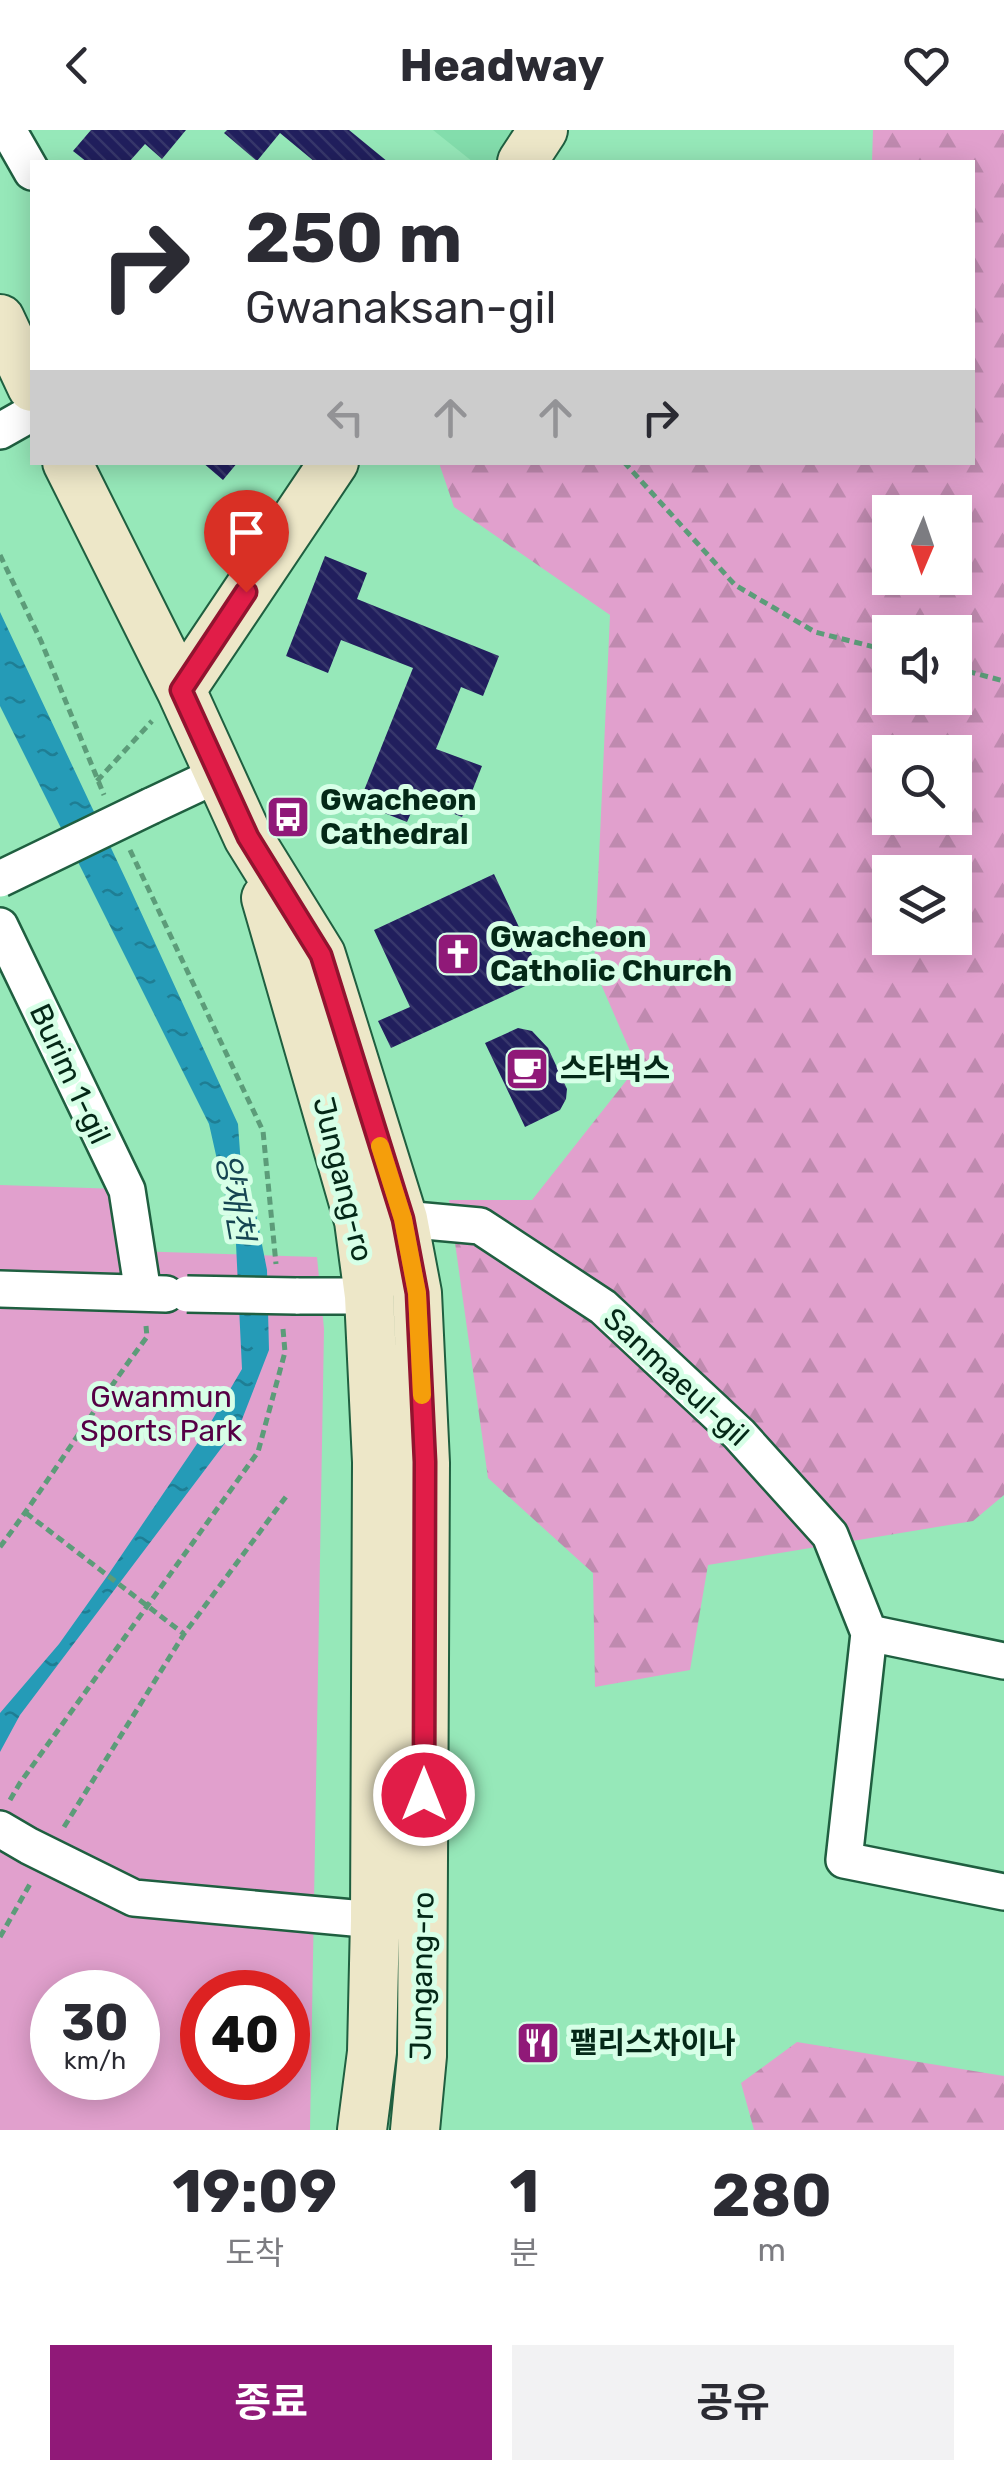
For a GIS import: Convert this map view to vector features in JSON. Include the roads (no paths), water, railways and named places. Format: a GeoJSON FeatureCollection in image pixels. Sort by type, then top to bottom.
{"type":"FeatureCollection","features":[{"type":"Feature","properties":{"kind":"street"},"geometry":{"type":"LineString","coordinates":[[8,130],[30,168]]}},
{"type":"Feature","properties":{"kind":"street"},"geometry":{"type":"LineString","coordinates":[[523,160],[543,130]]}},
{"type":"Feature","properties":{"kind":"street"},"geometry":{"type":"LineString","coordinates":[[0,319],[30,384]]}},
{"type":"Feature","properties":{"kind":"street"},"geometry":{"type":"LineString","coordinates":[[0,430],[30,414]]}},
{"type":"Feature","properties":{"kind":"street","name":"Jungang-ro"},"geometry":{"type":"LineString","coordinates":[[68,465],[181,690],[248,837],[321,955],[403,1219],[417,1293],[425,1462],[422,2056],[416,2130]]}},
{"type":"Feature","properties":{"kind":"street"},"geometry":{"type":"LineString","coordinates":[[181,690],[332,465]]}},
{"type":"Feature","properties":{"kind":"street"},"geometry":{"type":"LineString","coordinates":[[0,879],[219,774]]}},
{"type":"Feature","properties":{"kind":"street","name":"Jungang-ro"},"geometry":{"type":"LineString","coordinates":[[248,837],[359,1221],[369,1296],[377,1462],[375,1920],[372,2052],[362,2130]]}},
{"type":"Feature","properties":{"kind":"street","name":"Burim 1-gil"},"geometry":{"type":"LineString","coordinates":[[0,926],[127,1190],[143,1293]]}},
{"type":"Feature","properties":{"kind":"street","name":"Sanmaeul-gil"},"geometry":{"type":"LineString","coordinates":[[403,1219],[480,1226],[603,1307],[739,1434],[830,1534],[869,1633],[844,1860],[1004,1892]]}},
{"type":"Feature","properties":{"kind":"street"},"geometry":{"type":"LineString","coordinates":[[0,1289],[369,1296]]}},
{"type":"Feature","properties":{"kind":"street"},"geometry":{"type":"LineString","coordinates":[[869,1633],[1004,1661]]}},
{"type":"Feature","properties":{"kind":"street"},"geometry":{"type":"LineString","coordinates":[[25,1843],[134,1898],[375,1920]]}},
{"type":"Feature","properties":{"kind":"water","name":"양재천"},"geometry":{"type":"Polygon","coordinates":[[[0,612],[238,1124],[243,1194],[255,1209],[267,1270],[269,1350],[241,1422],[20,1715],[0,1752],[0,1713],[59,1644],[108,1575],[205,1432],[242,1369],[236,1244],[209,1124],[0,706],[0,612]]]}},
{"type":"Feature","properties":{"kind":"place","name":"Gwacheon Cathedral"},"geometry":{"type":"Point","coordinates":[288,817]}},
{"type":"Feature","properties":{"kind":"place","name":"Gwacheon Catholic Church"},"geometry":{"type":"Point","coordinates":[458,954]}},
{"type":"Feature","properties":{"kind":"place","name":"스타벅스"},"geometry":{"type":"Point","coordinates":[527,1069]}},
{"type":"Feature","properties":{"kind":"place","name":"팰리스차이나"},"geometry":{"type":"Point","coordinates":[538,2043]}},
{"type":"Feature","properties":{"kind":"park label","name":"Gwanmun Sports Park"},"geometry":{"type":"Point","coordinates":[161,1414]}}]}
